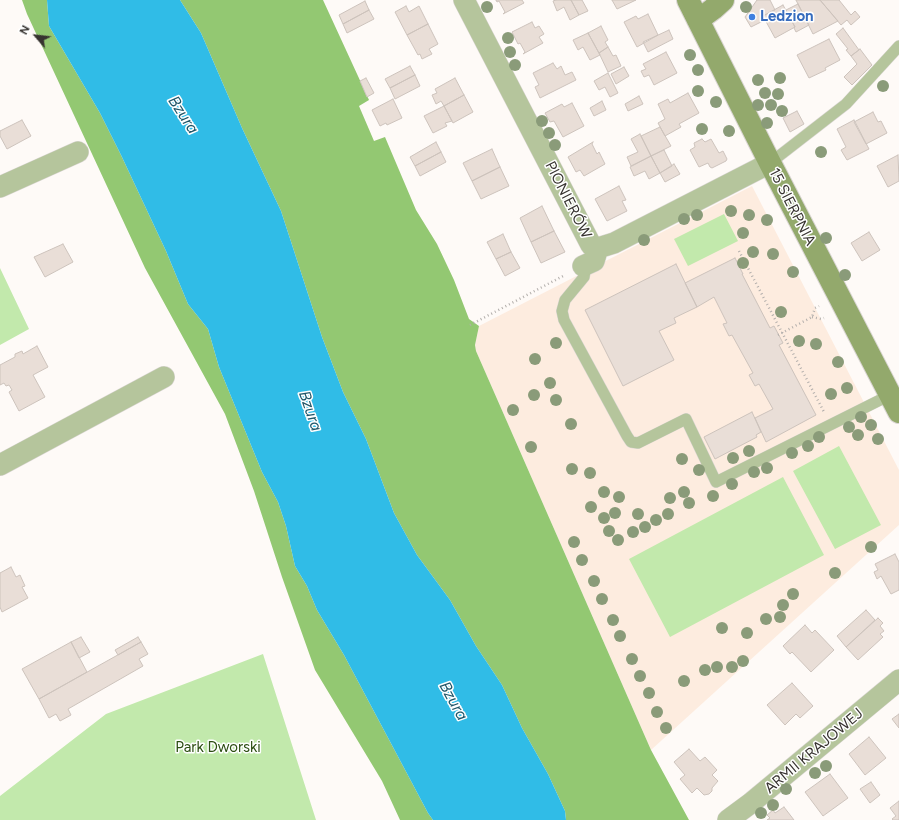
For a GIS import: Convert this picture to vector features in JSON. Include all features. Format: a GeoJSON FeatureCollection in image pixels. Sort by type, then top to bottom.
{"type":"FeatureCollection","features":[{"type":"Feature","properties":{"kind":"street","name":"PIONIERÓW"},"geometry":{"type":"LineString","coordinates":[[464,0],[591,245],[598,248],[614,243],[770,163]]}},
{"type":"Feature","properties":{"kind":"street","name":"15 SIERPNIA"},"geometry":{"type":"LineString","coordinates":[[688,0],[770,163],[895,403]]}},
{"type":"Feature","properties":{"kind":"street"},"geometry":{"type":"LineString","coordinates":[[698,20],[723,0]]}},
{"type":"Feature","properties":{"kind":"street"},"geometry":{"type":"LineString","coordinates":[[0,187],[78,152]]}},
{"type":"Feature","properties":{"kind":"street"},"geometry":{"type":"LineString","coordinates":[[583,266],[594,261],[598,248]]}},
{"type":"Feature","properties":{"kind":"street"},"geometry":{"type":"LineString","coordinates":[[0,465],[164,377]]}},
{"type":"Feature","properties":{"kind":"street","name":"ARMII KRAJOWEJ"},"geometry":{"type":"LineString","coordinates":[[728,820],[751,803],[899,680]]}},
{"type":"Feature","properties":{"kind":"lane"},"geometry":{"type":"LineString","coordinates":[[770,163],[846,104],[899,46]]}},
{"type":"Feature","properties":{"kind":"lane"},"geometry":{"type":"LineString","coordinates":[[583,266],[585,272],[584,277],[565,300],[562,311],[564,320],[631,442],[638,443],[686,419],[716,482],[830,425],[895,403]]}},
{"type":"Feature","properties":{"kind":"path"},"geometry":{"type":"LineString","coordinates":[[739,251],[830,425]]}},
{"type":"Feature","properties":{"kind":"path"},"geometry":{"type":"LineString","coordinates":[[470,325],[583,266]]}},
{"type":"Feature","properties":{"kind":"path"},"geometry":{"type":"LineString","coordinates":[[812,318],[815,308],[819,306]]}},
{"type":"Feature","properties":{"kind":"path"},"geometry":{"type":"LineString","coordinates":[[778,335],[812,318],[824,318]]}},
{"type":"Feature","properties":{"kind":"shaded area"},"geometry":{"type":"Polygon","coordinates":[[[752,186],[899,470],[899,525],[651,750],[476,351],[475,345],[479,326],[752,186]]]}},
{"type":"Feature","properties":{"kind":"green space"},"geometry":{"type":"Polygon","coordinates":[[[22,0],[47,0],[49,26],[100,113],[121,155],[166,251],[188,304],[208,329],[219,367],[262,472],[278,502],[286,526],[295,566],[307,586],[317,610],[344,655],[433,820],[400,820],[382,781],[315,670],[282,577],[254,491],[225,414],[145,268],[27,14],[22,0]]]}},
{"type":"Feature","properties":{"kind":"green space"},"geometry":{"type":"Polygon","coordinates":[[[180,0],[323,0],[369,100],[359,106],[374,141],[385,137],[416,210],[437,244],[454,280],[469,319],[479,326],[475,345],[476,351],[651,750],[689,820],[566,820],[565,811],[548,774],[522,728],[502,685],[476,646],[450,600],[417,555],[394,513],[366,439],[343,392],[322,337],[281,211],[242,128],[201,33],[180,0]]]}},
{"type":"Feature","properties":{"kind":"green space"},"geometry":{"type":"Polygon","coordinates":[[[724,214],[738,241],[688,266],[674,239],[724,214]]]}},
{"type":"Feature","properties":{"kind":"green space"},"geometry":{"type":"Polygon","coordinates":[[[0,268],[29,329],[0,345],[0,268]]]}},
{"type":"Feature","properties":{"kind":"green space"},"geometry":{"type":"Polygon","coordinates":[[[839,446],[881,525],[835,549],[793,471],[839,446]]]}},
{"type":"Feature","properties":{"kind":"green space"},"geometry":{"type":"Polygon","coordinates":[[[783,477],[824,555],[670,637],[629,559],[783,477]]]}},
{"type":"Feature","properties":{"kind":"green space","name":"Park Dworski"},"geometry":{"type":"Polygon","coordinates":[[[263,654],[316,820],[0,820],[0,796],[106,714],[263,654]]]}},
{"type":"Feature","properties":{"kind":"water","name":"Bzura"},"geometry":{"type":"Polygon","coordinates":[[[47,0],[180,0],[201,33],[242,128],[281,211],[322,337],[343,392],[366,439],[394,513],[417,555],[450,600],[476,646],[502,685],[522,728],[548,774],[565,811],[566,820],[433,820],[428,813],[344,655],[317,610],[307,586],[295,566],[286,526],[278,502],[262,472],[219,367],[208,329],[188,304],[166,251],[100,113],[49,26],[47,0]]]}},
{"type":"Feature","properties":{"kind":"building"},"geometry":{"type":"Polygon","coordinates":[[[496,0],[522,0],[524,3],[503,14],[505,12],[499,1],[497,2],[496,0]]]}},
{"type":"Feature","properties":{"kind":"building"},"geometry":{"type":"Polygon","coordinates":[[[571,0],[579,15],[570,20],[564,7],[557,11],[553,1],[571,0]]]}},
{"type":"Feature","properties":{"kind":"building"},"geometry":{"type":"Polygon","coordinates":[[[571,0],[582,0],[588,11],[579,15],[571,0]]]}},
{"type":"Feature","properties":{"kind":"building"},"geometry":{"type":"Polygon","coordinates":[[[612,0],[636,0],[617,9],[612,0]]]}},
{"type":"Feature","properties":{"kind":"building"},"geometry":{"type":"Polygon","coordinates":[[[757,0],[770,0],[775,10],[763,16],[765,20],[751,27],[745,17],[757,0]]]}},
{"type":"Feature","properties":{"kind":"building"},"geometry":{"type":"Polygon","coordinates":[[[796,0],[820,0],[838,21],[813,34],[796,0]]]}},
{"type":"Feature","properties":{"kind":"building"},"geometry":{"type":"Polygon","coordinates":[[[820,0],[839,0],[851,15],[855,11],[860,17],[851,25],[847,20],[841,25],[820,0]]]}},
{"type":"Feature","properties":{"kind":"building"},"geometry":{"type":"Polygon","coordinates":[[[365,1],[369,10],[343,24],[339,15],[365,1]]]}},
{"type":"Feature","properties":{"kind":"building"},"geometry":{"type":"Polygon","coordinates":[[[798,4],[809,25],[796,32],[786,10],[798,4]]]}},
{"type":"Feature","properties":{"kind":"building"},"geometry":{"type":"Polygon","coordinates":[[[783,5],[795,27],[775,38],[763,16],[783,5]]]}},
{"type":"Feature","properties":{"kind":"building"},"geometry":{"type":"Polygon","coordinates":[[[406,6],[409,12],[419,6],[428,24],[407,35],[395,12],[406,6]]]}},
{"type":"Feature","properties":{"kind":"building"},"geometry":{"type":"Polygon","coordinates":[[[369,10],[374,19],[347,33],[343,24],[369,10]]]}},
{"type":"Feature","properties":{"kind":"building"},"geometry":{"type":"Polygon","coordinates":[[[648,14],[658,35],[637,47],[624,22],[636,16],[638,19],[648,14]]]}},
{"type":"Feature","properties":{"kind":"building"},"geometry":{"type":"Polygon","coordinates":[[[532,22],[535,28],[539,26],[544,34],[539,37],[543,43],[523,54],[525,52],[520,43],[518,44],[512,32],[532,22]]]}},
{"type":"Feature","properties":{"kind":"building"},"geometry":{"type":"Polygon","coordinates":[[[428,24],[438,44],[429,49],[432,54],[422,59],[420,54],[418,55],[407,35],[428,24]]]}},
{"type":"Feature","properties":{"kind":"building"},"geometry":{"type":"Polygon","coordinates":[[[601,26],[608,40],[605,42],[608,47],[599,53],[588,33],[601,26]]]}},
{"type":"Feature","properties":{"kind":"building"},"geometry":{"type":"Polygon","coordinates":[[[843,28],[859,50],[851,56],[846,50],[848,49],[836,34],[843,28]]]}},
{"type":"Feature","properties":{"kind":"building"},"geometry":{"type":"Polygon","coordinates":[[[669,30],[673,39],[648,52],[643,42],[669,30]]]}},
{"type":"Feature","properties":{"kind":"building"},"geometry":{"type":"Polygon","coordinates":[[[588,33],[600,55],[590,60],[583,47],[578,50],[573,40],[588,33]]]}},
{"type":"Feature","properties":{"kind":"building"},"geometry":{"type":"Polygon","coordinates":[[[829,39],[840,60],[825,68],[826,70],[809,78],[797,55],[829,39]]]}},
{"type":"Feature","properties":{"kind":"building"},"geometry":{"type":"Polygon","coordinates":[[[608,47],[613,56],[616,55],[621,66],[608,72],[599,53],[608,47]]]}},
{"type":"Feature","properties":{"kind":"building"},"geometry":{"type":"Polygon","coordinates":[[[860,49],[872,65],[852,85],[844,77],[857,64],[851,56],[860,49]]]}},
{"type":"Feature","properties":{"kind":"building"},"geometry":{"type":"Polygon","coordinates":[[[666,52],[677,73],[654,85],[649,75],[644,77],[641,71],[646,69],[643,64],[666,52]]]}},
{"type":"Feature","properties":{"kind":"building"},"geometry":{"type":"Polygon","coordinates":[[[553,63],[557,69],[561,66],[565,75],[572,72],[576,80],[540,98],[535,87],[539,85],[533,73],[553,63]]]}},
{"type":"Feature","properties":{"kind":"building"},"geometry":{"type":"Polygon","coordinates":[[[410,66],[415,75],[390,88],[385,79],[410,66]]]}},
{"type":"Feature","properties":{"kind":"building"},"geometry":{"type":"Polygon","coordinates":[[[624,67],[629,76],[616,84],[611,74],[624,67]]]}},
{"type":"Feature","properties":{"kind":"building"},"geometry":{"type":"Polygon","coordinates":[[[608,73],[618,93],[610,97],[605,87],[599,90],[594,81],[608,73]]]}},
{"type":"Feature","properties":{"kind":"building"},"geometry":{"type":"Polygon","coordinates":[[[415,75],[420,86],[395,99],[390,88],[415,75]]]}},
{"type":"Feature","properties":{"kind":"building"},"geometry":{"type":"Polygon","coordinates":[[[366,78],[374,93],[367,97],[360,81],[366,78]]]}},
{"type":"Feature","properties":{"kind":"building"},"geometry":{"type":"Polygon","coordinates":[[[455,78],[464,95],[444,106],[441,101],[436,104],[432,95],[437,93],[435,89],[455,78]]]}},
{"type":"Feature","properties":{"kind":"building"},"geometry":{"type":"Polygon","coordinates":[[[688,93],[699,113],[679,124],[681,127],[665,136],[658,123],[665,119],[658,104],[668,99],[670,103],[688,93]]]}},
{"type":"Feature","properties":{"kind":"building"},"geometry":{"type":"Polygon","coordinates":[[[464,95],[473,112],[453,123],[444,106],[464,95]]]}},
{"type":"Feature","properties":{"kind":"building"},"geometry":{"type":"Polygon","coordinates":[[[639,96],[643,104],[628,111],[625,104],[639,96]]]}},
{"type":"Feature","properties":{"kind":"building"},"geometry":{"type":"Polygon","coordinates":[[[393,99],[402,118],[387,125],[386,123],[380,126],[372,110],[393,99]]]}},
{"type":"Feature","properties":{"kind":"building"},"geometry":{"type":"Polygon","coordinates":[[[602,101],[606,110],[594,116],[590,108],[602,101]]]}},
{"type":"Feature","properties":{"kind":"building"},"geometry":{"type":"Polygon","coordinates":[[[572,103],[584,126],[563,137],[554,121],[550,122],[545,113],[562,104],[564,107],[572,103]]]}},
{"type":"Feature","properties":{"kind":"building"},"geometry":{"type":"Polygon","coordinates":[[[444,106],[452,121],[445,123],[447,126],[433,133],[424,116],[444,106]]]}},
{"type":"Feature","properties":{"kind":"building"},"geometry":{"type":"Polygon","coordinates":[[[797,111],[804,124],[790,132],[783,118],[797,111]]]}},
{"type":"Feature","properties":{"kind":"building"},"geometry":{"type":"Polygon","coordinates":[[[873,112],[878,122],[881,121],[887,133],[866,144],[854,122],[873,112]]]}},
{"type":"Feature","properties":{"kind":"building"},"geometry":{"type":"Polygon","coordinates":[[[22,120],[31,136],[7,149],[0,136],[0,131],[22,120]]]}},
{"type":"Feature","properties":{"kind":"building"},"geometry":{"type":"Polygon","coordinates":[[[854,120],[869,149],[847,160],[841,150],[846,147],[837,129],[854,120]]]}},
{"type":"Feature","properties":{"kind":"building"},"geometry":{"type":"Polygon","coordinates":[[[660,127],[671,146],[651,156],[641,136],[660,127]]]}},
{"type":"Feature","properties":{"kind":"building"},"geometry":{"type":"Polygon","coordinates":[[[640,134],[651,156],[631,166],[627,157],[638,152],[631,139],[640,134]]]}},
{"type":"Feature","properties":{"kind":"building"},"geometry":{"type":"Polygon","coordinates":[[[702,139],[705,142],[711,139],[719,153],[723,151],[727,159],[726,161],[712,168],[708,163],[699,167],[690,150],[695,147],[694,143],[702,139]]]}},
{"type":"Feature","properties":{"kind":"building"},"geometry":{"type":"Polygon","coordinates":[[[436,142],[441,152],[415,166],[410,157],[436,142]]]}},
{"type":"Feature","properties":{"kind":"building"},"geometry":{"type":"Polygon","coordinates":[[[593,142],[592,144],[597,154],[599,152],[605,164],[584,176],[580,170],[576,172],[568,157],[593,142]]]}},
{"type":"Feature","properties":{"kind":"building"},"geometry":{"type":"Polygon","coordinates":[[[492,149],[500,167],[472,181],[463,163],[492,149]]]}},
{"type":"Feature","properties":{"kind":"building"},"geometry":{"type":"Polygon","coordinates":[[[664,150],[672,166],[660,173],[651,156],[664,150]]]}},
{"type":"Feature","properties":{"kind":"building"},"geometry":{"type":"Polygon","coordinates":[[[441,152],[446,162],[420,176],[415,166],[441,152]]]}},
{"type":"Feature","properties":{"kind":"building"},"geometry":{"type":"Polygon","coordinates":[[[898,155],[899,181],[888,187],[877,166],[898,155]]]}},
{"type":"Feature","properties":{"kind":"building"},"geometry":{"type":"Polygon","coordinates":[[[651,156],[660,173],[649,179],[645,171],[634,176],[630,167],[651,156]]]}},
{"type":"Feature","properties":{"kind":"building"},"geometry":{"type":"Polygon","coordinates":[[[674,164],[680,174],[665,182],[660,173],[674,164]]]}},
{"type":"Feature","properties":{"kind":"building"},"geometry":{"type":"Polygon","coordinates":[[[500,167],[509,186],[481,199],[472,181],[500,167]]]}},
{"type":"Feature","properties":{"kind":"building"},"geometry":{"type":"Polygon","coordinates":[[[619,186],[626,200],[622,201],[627,211],[607,221],[595,199],[619,186]]]}},
{"type":"Feature","properties":{"kind":"building"},"geometry":{"type":"Polygon","coordinates":[[[542,206],[554,231],[531,242],[520,218],[542,206]]]}},
{"type":"Feature","properties":{"kind":"building"},"geometry":{"type":"Polygon","coordinates":[[[554,231],[565,252],[541,263],[531,242],[554,231]]]}},
{"type":"Feature","properties":{"kind":"building"},"geometry":{"type":"Polygon","coordinates":[[[869,232],[880,250],[862,261],[851,243],[869,232]]]}},
{"type":"Feature","properties":{"kind":"building"},"geometry":{"type":"Polygon","coordinates":[[[503,234],[511,252],[496,259],[487,242],[503,234]]]}},
{"type":"Feature","properties":{"kind":"building"},"geometry":{"type":"Polygon","coordinates":[[[63,244],[73,262],[45,277],[34,257],[63,244]]]}},
{"type":"Feature","properties":{"kind":"building"},"geometry":{"type":"Polygon","coordinates":[[[511,252],[520,268],[505,276],[496,259],[511,252]]]}},
{"type":"Feature","properties":{"kind":"building"},"geometry":{"type":"Polygon","coordinates":[[[735,258],[770,328],[774,326],[783,343],[779,345],[816,415],[766,442],[755,418],[773,409],[759,384],[755,386],[749,375],[753,373],[732,335],[729,336],[723,324],[727,323],[714,297],[697,307],[685,283],[735,258]]]}},
{"type":"Feature","properties":{"kind":"building"},"geometry":{"type":"Polygon","coordinates":[[[676,264],[697,307],[674,318],[676,323],[659,331],[674,360],[623,386],[585,310],[676,264]]]}},
{"type":"Feature","properties":{"kind":"building"},"geometry":{"type":"Polygon","coordinates":[[[37,346],[48,367],[33,375],[45,397],[19,411],[9,392],[12,390],[9,385],[6,386],[4,383],[0,385],[0,365],[15,357],[15,354],[22,351],[23,354],[37,346]]]}},
{"type":"Feature","properties":{"kind":"building"},"geometry":{"type":"Polygon","coordinates":[[[752,412],[761,432],[756,435],[757,437],[715,459],[704,437],[752,412]]]}},
{"type":"Feature","properties":{"kind":"building"},"geometry":{"type":"Polygon","coordinates":[[[895,554],[899,562],[899,590],[891,594],[881,576],[877,579],[874,572],[878,570],[875,564],[895,554]]]}},
{"type":"Feature","properties":{"kind":"building"},"geometry":{"type":"Polygon","coordinates":[[[11,567],[16,577],[20,575],[25,586],[22,587],[28,598],[2,612],[0,607],[0,573],[11,567]]]}},
{"type":"Feature","properties":{"kind":"building"},"geometry":{"type":"Polygon","coordinates":[[[866,610],[875,620],[846,647],[837,636],[866,610]]]}},
{"type":"Feature","properties":{"kind":"building"},"geometry":{"type":"Polygon","coordinates":[[[878,618],[883,623],[880,626],[884,631],[880,634],[883,637],[858,660],[846,647],[878,618]]]}},
{"type":"Feature","properties":{"kind":"building"},"geometry":{"type":"Polygon","coordinates":[[[805,625],[812,633],[815,630],[834,650],[811,672],[792,652],[790,654],[783,646],[805,625]]]}},
{"type":"Feature","properties":{"kind":"building"},"geometry":{"type":"Polygon","coordinates":[[[81,637],[90,652],[79,658],[71,642],[81,637]]]}},
{"type":"Feature","properties":{"kind":"building"},"geometry":{"type":"Polygon","coordinates":[[[138,637],[141,642],[118,655],[115,650],[138,637]]]}},
{"type":"Feature","properties":{"kind":"building"},"geometry":{"type":"Polygon","coordinates":[[[71,642],[87,672],[39,699],[22,669],[71,642]]]}},
{"type":"Feature","properties":{"kind":"building"},"geometry":{"type":"Polygon","coordinates":[[[141,642],[148,654],[139,659],[143,666],[68,709],[71,715],[60,721],[56,714],[49,718],[39,699],[141,642]]]}},
{"type":"Feature","properties":{"kind":"building"},"geometry":{"type":"Polygon","coordinates":[[[792,683],[813,706],[800,718],[796,714],[785,725],[767,705],[792,683]]]}},
{"type":"Feature","properties":{"kind":"building"},"geometry":{"type":"Polygon","coordinates":[[[899,714],[899,728],[892,719],[899,714]]]}},
{"type":"Feature","properties":{"kind":"building"},"geometry":{"type":"Polygon","coordinates":[[[869,737],[886,758],[865,775],[849,754],[869,737]]]}},
{"type":"Feature","properties":{"kind":"building"},"geometry":{"type":"Polygon","coordinates":[[[689,749],[700,761],[705,757],[717,770],[712,775],[718,781],[709,794],[704,795],[697,788],[692,793],[680,779],[685,775],[674,762],[689,749]]]}},
{"type":"Feature","properties":{"kind":"building"},"geometry":{"type":"Polygon","coordinates":[[[830,774],[848,798],[823,816],[805,792],[830,774]]]}},
{"type":"Feature","properties":{"kind":"building"},"geometry":{"type":"Polygon","coordinates":[[[871,782],[880,795],[870,803],[860,789],[871,782]]]}},
{"type":"Feature","properties":{"kind":"building"},"geometry":{"type":"Polygon","coordinates":[[[899,801],[899,820],[893,820],[892,819],[896,816],[890,808],[899,801]]]}},
{"type":"Feature","properties":{"kind":"building"},"geometry":{"type":"Polygon","coordinates":[[[784,807],[794,820],[767,820],[770,818],[767,815],[773,810],[775,813],[784,807]]]}},
{"type":"Feature","properties":{"kind":"place","name":"Ledzion"},"geometry":{"type":"Point","coordinates":[752,17]}}]}
